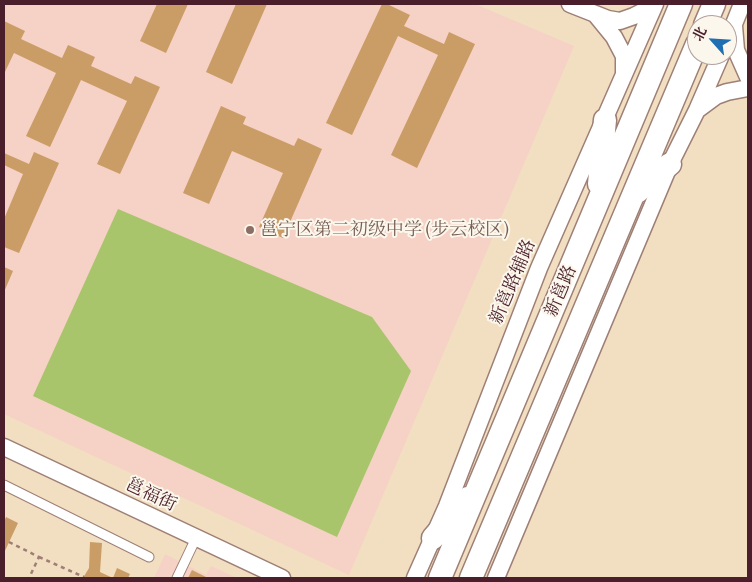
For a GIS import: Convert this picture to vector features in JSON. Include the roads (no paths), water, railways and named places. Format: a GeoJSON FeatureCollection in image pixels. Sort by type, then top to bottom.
{"type":"FeatureCollection","features":[{"type":"Feature","properties":{"kind":"main road","name":"新邕路"},"geometry":{"type":"LineString","coordinates":[[440,578],[681,4]]}},
{"type":"Feature","properties":{"kind":"main road","name":"新邕路"},"geometry":{"type":"LineString","coordinates":[[471,578],[688,65]]}},
{"type":"Feature","properties":{"kind":"main road"},"geometry":{"type":"LineString","coordinates":[[596,208],[605,120]]}},
{"type":"Feature","properties":{"kind":"main road"},"geometry":{"type":"LineString","coordinates":[[634,194],[670,164]]}},
{"type":"Feature","properties":{"kind":"main road"},"geometry":{"type":"LineString","coordinates":[[433,538],[479,486]]}},
{"type":"Feature","properties":{"kind":"street"},"geometry":{"type":"LineString","coordinates":[[570,4],[608,19],[620,20],[634,16],[655,5]]}},
{"type":"Feature","properties":{"kind":"street"},"geometry":{"type":"LineString","coordinates":[[737,16],[742,4]]}},
{"type":"Feature","properties":{"kind":"street","name":"新邕路辅路"},"geometry":{"type":"LineString","coordinates":[[415,578],[447,506],[539,268],[655,5]]}},
{"type":"Feature","properties":{"kind":"street"},"geometry":{"type":"LineString","coordinates":[[596,15],[614,36],[624,56],[624,76]]}},
{"type":"Feature","properties":{"kind":"street"},"geometry":{"type":"LineString","coordinates":[[737,52],[748,77]]}},
{"type":"Feature","properties":{"kind":"street"},"geometry":{"type":"LineString","coordinates":[[496,578],[670,164],[717,65]]}},
{"type":"Feature","properties":{"kind":"street"},"geometry":{"type":"LineString","coordinates":[[697,110],[716,96],[748,88]]}},
{"type":"Feature","properties":{"kind":"street","name":"邕福街"},"geometry":{"type":"LineString","coordinates":[[4,447],[282,578]]}},
{"type":"Feature","properties":{"kind":"lane"},"geometry":{"type":"LineString","coordinates":[[4,485],[149,556]]}},
{"type":"Feature","properties":{"kind":"lane"},"geometry":{"type":"LineString","coordinates":[[177,578],[196,538]]}},
{"type":"Feature","properties":{"kind":"place","name":"邕宁区第二初级中学 (步云校区)"},"geometry":{"type":"Point","coordinates":[250,230]}}]}
